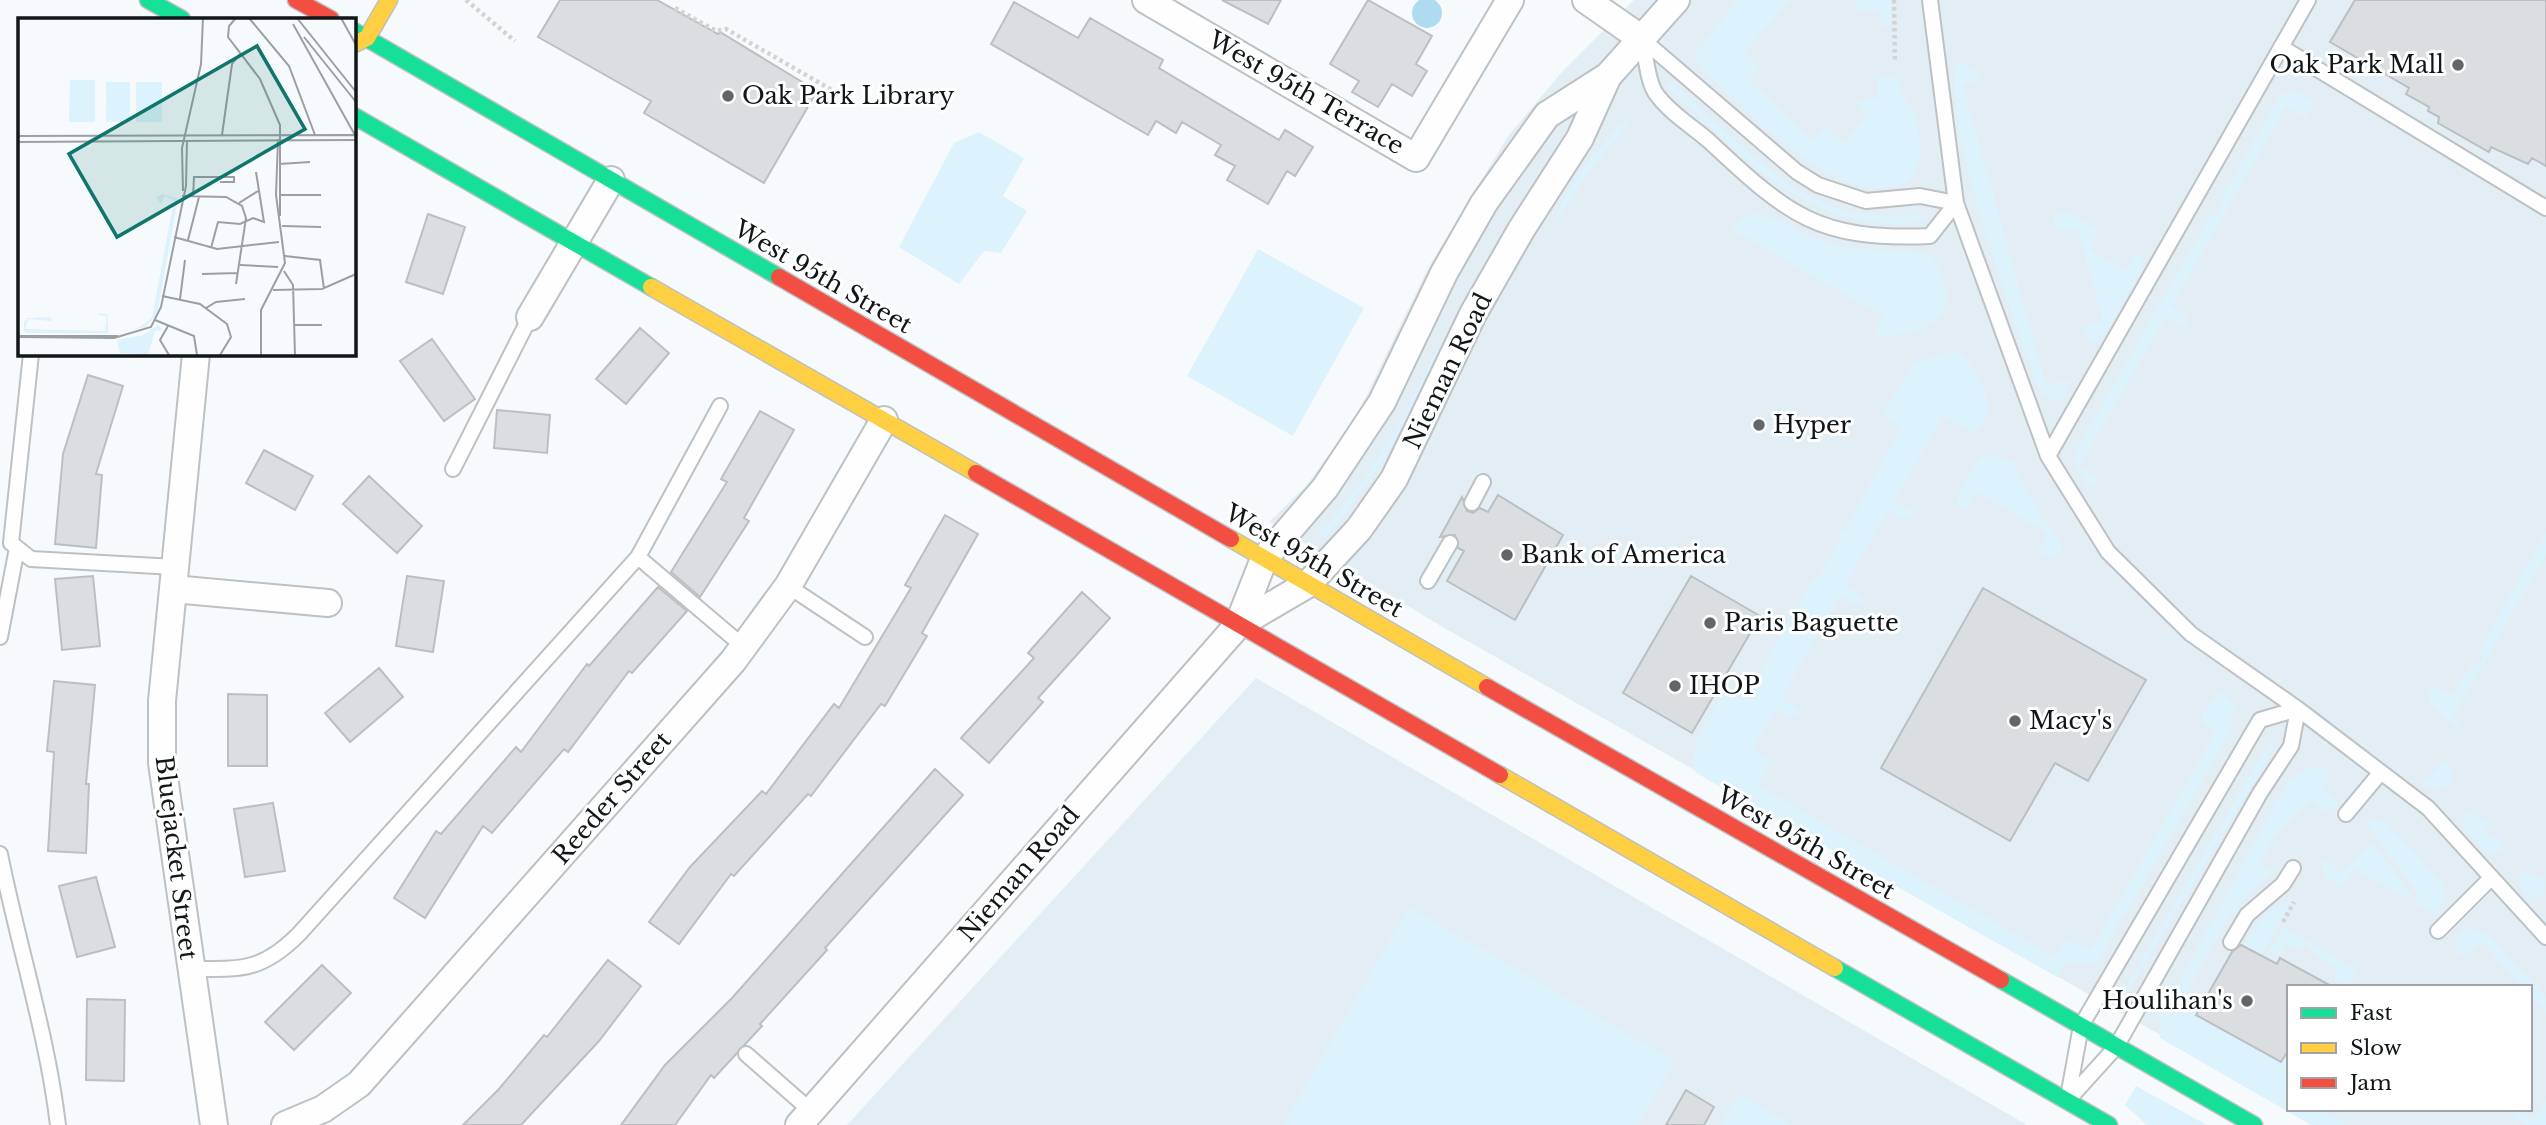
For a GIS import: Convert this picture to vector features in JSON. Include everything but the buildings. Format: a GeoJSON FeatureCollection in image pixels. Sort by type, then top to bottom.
{"type":"FeatureCollection","features":[{"type":"Feature","properties":{"kind":"main road"},"geometry":{"type":"LineString","coordinates":[[148,0],[180,18]]}},
{"type":"Feature","properties":{"kind":"main road"},"geometry":{"type":"LineString","coordinates":[[296,0],[315,10]]}},
{"type":"Feature","properties":{"kind":"main road"},"geometry":{"type":"LineString","coordinates":[[358,38],[389,0]]}},
{"type":"Feature","properties":{"kind":"main road","name":"West 95th Street"},"geometry":{"type":"LineString","coordinates":[[358,38],[611,180],[1264,559],[2254,1125]]}},
{"type":"Feature","properties":{"kind":"main road"},"geometry":{"type":"LineString","coordinates":[[355,117],[2109,1125]]}},
{"type":"Feature","properties":{"kind":"street","name":"West 95th Terrace"},"geometry":{"type":"LineString","coordinates":[[1148,0],[1416,158],[1510,0]]}},
{"type":"Feature","properties":{"kind":"street"},"geometry":{"type":"LineString","coordinates":[[1586,0],[1642,39]]}},
{"type":"Feature","properties":{"kind":"street","name":"Nieman Road"},"geometry":{"type":"LineString","coordinates":[[1238,625],[1264,559],[1355,447],[1402,365],[1444,273],[1492,192],[1547,115],[1608,76],[1676,0]]}},
{"type":"Feature","properties":{"kind":"street","name":"Nieman Road"},"geometry":{"type":"LineString","coordinates":[[805,1118],[1238,625],[1308,584],[1359,528],[1394,479],[1473,314],[1521,230],[1580,138],[1608,76]]}},
{"type":"Feature","properties":{"kind":"street"},"geometry":{"type":"LineString","coordinates":[[530,317],[611,180]]}},
{"type":"Feature","properties":{"kind":"street","name":"Bluejacket Street"},"geometry":{"type":"LineString","coordinates":[[196,355],[162,701],[162,762],[214,1125]]}},
{"type":"Feature","properties":{"kind":"street","name":"Reeder Street"},"geometry":{"type":"LineString","coordinates":[[285,1125],[323,1109],[359,1084],[744,647],[788,586],[884,420]]}},
{"type":"Feature","properties":{"kind":"street"},"geometry":{"type":"LineString","coordinates":[[174,578],[328,603]]}},
{"type":"Feature","properties":{"kind":"lane"},"geometry":{"type":"LineString","coordinates":[[1930,0],[1956,203],[2048,456],[2108,552],[2191,634],[2298,709],[2428,808],[2546,937]]}},
{"type":"Feature","properties":{"kind":"lane"},"geometry":{"type":"LineString","coordinates":[[2048,456],[2308,0]]}},
{"type":"Feature","properties":{"kind":"lane"},"geometry":{"type":"LineString","coordinates":[[1642,39],[1797,172],[1818,184],[1866,201],[1920,196],[1956,203]]}},
{"type":"Feature","properties":{"kind":"lane"},"geometry":{"type":"LineString","coordinates":[[1642,39],[1656,94],[1767,194],[1797,214],[1827,228],[1859,236],[1930,236],[1956,203]]}},
{"type":"Feature","properties":{"kind":"lane"},"geometry":{"type":"LineString","coordinates":[[2281,47],[2546,208]]}},
{"type":"Feature","properties":{"kind":"lane"},"geometry":{"type":"LineString","coordinates":[[453,469],[530,317]]}},
{"type":"Feature","properties":{"kind":"lane"},"geometry":{"type":"LineString","coordinates":[[31,355],[11,543],[31,559],[174,578]]}},
{"type":"Feature","properties":{"kind":"lane"},"geometry":{"type":"LineString","coordinates":[[191,969],[236,970],[276,957],[638,557],[720,406]]}},
{"type":"Feature","properties":{"kind":"lane"},"geometry":{"type":"LineString","coordinates":[[1472,503],[1483,482]]}},
{"type":"Feature","properties":{"kind":"lane"},"geometry":{"type":"LineString","coordinates":[[1428,582],[1450,542]]}},
{"type":"Feature","properties":{"kind":"lane"},"geometry":{"type":"LineString","coordinates":[[0,637],[18,548]]}},
{"type":"Feature","properties":{"kind":"lane"},"geometry":{"type":"LineString","coordinates":[[638,557],[744,647]]}},
{"type":"Feature","properties":{"kind":"lane"},"geometry":{"type":"LineString","coordinates":[[788,586],[865,637]]}},
{"type":"Feature","properties":{"kind":"lane"},"geometry":{"type":"LineString","coordinates":[[2067,1101],[2081,1026],[2260,720],[2298,709]]}},
{"type":"Feature","properties":{"kind":"lane"},"geometry":{"type":"LineString","coordinates":[[2067,1101],[2116,1047],[2260,793],[2291,746],[2298,709]]}},
{"type":"Feature","properties":{"kind":"lane"},"geometry":{"type":"LineString","coordinates":[[2346,814],[2381,772]]}},
{"type":"Feature","properties":{"kind":"lane"},"geometry":{"type":"LineString","coordinates":[[0,854],[12,916],[51,1065],[58,1125]]}},
{"type":"Feature","properties":{"kind":"lane"},"geometry":{"type":"LineString","coordinates":[[2231,942],[2247,915],[2283,884],[2293,868]]}},
{"type":"Feature","properties":{"kind":"lane"},"geometry":{"type":"LineString","coordinates":[[2438,931],[2491,878]]}},
{"type":"Feature","properties":{"kind":"lane"},"geometry":{"type":"LineString","coordinates":[[746,1054],[805,1118]]}},
{"type":"Feature","properties":{"kind":"path"},"geometry":{"type":"LineString","coordinates":[[466,0],[516,41]]}},
{"type":"Feature","properties":{"kind":"path"},"geometry":{"type":"LineString","coordinates":[[1894,0],[1895,63]]}},
{"type":"Feature","properties":{"kind":"path"},"geometry":{"type":"LineString","coordinates":[[675,8],[716,31],[726,29],[839,94]]}},
{"type":"Feature","properties":{"kind":"path"},"geometry":{"type":"LineString","coordinates":[[2283,922],[2295,901]]}},
{"type":"Feature","properties":{"kind":"shaded area"},"geometry":{"type":"Polygon","coordinates":[[[1634,0],[2546,0],[2546,1125],[2319,1125],[2294,1111],[2532,1111],[2532,985],[2287,985],[2287,1107],[1441,626],[1269,522],[1306,486],[1356,417],[1427,270],[1508,136],[1561,73],[1634,0]]]}},
{"type":"Feature","properties":{"kind":"shaded area"},"geometry":{"type":"Polygon","coordinates":[[[1737,0],[1790,0],[1744,53],[1759,66],[1750,81],[1813,141],[1826,127],[1845,142],[1867,115],[1859,108],[1857,100],[1878,98],[1877,76],[1898,77],[1902,93],[1915,115],[1920,139],[1919,163],[1910,179],[1893,187],[1868,187],[1842,179],[1815,166],[1765,128],[1702,69],[1694,55],[1737,0]]]}},
{"type":"Feature","properties":{"kind":"shaded area"},"geometry":{"type":"Polygon","coordinates":[[[1860,0],[1891,0],[1891,26],[1879,26],[1879,11],[1857,10],[1855,6],[1860,0]]]}},
{"type":"Feature","properties":{"kind":"shaded area"},"geometry":{"type":"Polygon","coordinates":[[[1957,63],[1967,65],[1981,75],[1978,81],[1963,85],[2046,386],[2067,380],[2069,382],[2065,396],[2056,401],[2041,394],[1983,226],[1958,126],[1954,87],[1957,63]]]}},
{"type":"Feature","properties":{"kind":"shaded area"},"geometry":{"type":"Polygon","coordinates":[[[1671,82],[1756,159],[1803,193],[1828,205],[1856,213],[1887,216],[1923,214],[1925,218],[1911,222],[1884,223],[1851,218],[1820,208],[1765,175],[1740,154],[1667,87],[1671,82]]]}},
{"type":"Feature","properties":{"kind":"shaded area"},"geometry":{"type":"Polygon","coordinates":[[[2293,90],[2313,101],[2313,107],[2305,117],[2286,107],[2171,307],[2188,317],[2188,325],[2183,326],[2166,317],[2079,467],[2097,477],[2095,484],[2087,486],[2074,463],[2079,445],[2212,213],[2217,216],[2224,205],[2219,202],[2280,95],[2293,90]]]}},
{"type":"Feature","properties":{"kind":"shaded area"},"geometry":{"type":"Polygon","coordinates":[[[1634,116],[1582,181],[1555,223],[1565,197],[1586,164],[1612,134],[1634,116]]]}},
{"type":"Feature","properties":{"kind":"shaded area"},"geometry":{"type":"Polygon","coordinates":[[[979,132],[1024,158],[1003,196],[1027,211],[1001,253],[984,251],[959,284],[899,247],[954,143],[979,132]]]}},
{"type":"Feature","properties":{"kind":"shaded area"},"geometry":{"type":"Polygon","coordinates":[[[2066,211],[2098,231],[2090,250],[2126,271],[2134,256],[2139,254],[2144,261],[2143,268],[2103,338],[2094,344],[2086,340],[2083,330],[2086,325],[2103,321],[2077,228],[2058,231],[2053,226],[2054,215],[2066,211]]]}},
{"type":"Feature","properties":{"kind":"shaded area"},"geometry":{"type":"Polygon","coordinates":[[[1755,213],[1839,246],[1929,255],[1937,264],[1945,282],[1945,309],[1928,325],[1903,334],[1876,338],[1875,332],[1883,316],[1731,229],[1742,218],[1755,213]]]}},
{"type":"Feature","properties":{"kind":"shaded area"},"geometry":{"type":"Polygon","coordinates":[[[1258,249],[1364,308],[1293,436],[1187,376],[1258,249]]]}},
{"type":"Feature","properties":{"kind":"shaded area"},"geometry":{"type":"Polygon","coordinates":[[[1436,350],[1442,353],[1403,426],[1375,472],[1325,538],[1319,533],[1354,491],[1385,446],[1436,350]]]}},
{"type":"Feature","properties":{"kind":"shaded area"},"geometry":{"type":"Polygon","coordinates":[[[1956,351],[1968,360],[1983,386],[1988,403],[1986,416],[1977,431],[1972,432],[1943,416],[1894,501],[1910,510],[1912,516],[1904,519],[1888,511],[1845,585],[1861,596],[1862,601],[1855,604],[1840,596],[1781,698],[1796,708],[1797,714],[1790,718],[1776,709],[1752,749],[1771,760],[1757,785],[2055,957],[2067,938],[2090,951],[2213,737],[2214,731],[2202,722],[2201,715],[2221,690],[2238,708],[2232,712],[2231,730],[2126,914],[2121,918],[2098,964],[2066,962],[2057,977],[1695,772],[1693,761],[1697,741],[1723,694],[1727,692],[1747,701],[1762,675],[1761,670],[1841,537],[1837,535],[1840,531],[1844,533],[1901,427],[1886,418],[1883,413],[1914,362],[1956,351]]]}},
{"type":"Feature","properties":{"kind":"shaded area"},"geometry":{"type":"Polygon","coordinates":[[[1996,455],[2013,462],[2017,472],[2001,485],[2018,473],[2039,513],[2062,544],[2061,552],[2055,557],[2044,556],[2039,552],[2048,533],[1977,492],[1966,509],[1958,508],[1961,490],[1976,463],[1983,457],[1996,455]]]}},
{"type":"Feature","properties":{"kind":"shaded area"},"geometry":{"type":"Polygon","coordinates":[[[2546,532],[2546,555],[2453,716],[2461,722],[2455,727],[2430,703],[2430,691],[2435,687],[2452,696],[2474,662],[2479,664],[2484,656],[2479,652],[2481,647],[2546,532]]]}},
{"type":"Feature","properties":{"kind":"shaded area"},"geometry":{"type":"Polygon","coordinates":[[[1256,678],[2027,1125],[847,1125],[1256,678]]]}},
{"type":"Feature","properties":{"kind":"shaded area"},"geometry":{"type":"Polygon","coordinates":[[[2269,743],[2275,747],[2127,993],[2125,989],[2269,743]]]}},
{"type":"Feature","properties":{"kind":"shaded area"},"geometry":{"type":"Polygon","coordinates":[[[2446,761],[2452,769],[2451,783],[2438,791],[2422,783],[2446,761]]]}},
{"type":"Feature","properties":{"kind":"shaded area"},"geometry":{"type":"Polygon","coordinates":[[[2309,766],[2323,768],[2332,774],[2322,787],[2338,803],[2327,813],[2311,799],[2273,838],[2260,863],[2273,872],[2240,903],[2235,914],[2230,914],[2183,1001],[2211,1023],[2280,1063],[2287,1052],[2287,1111],[2322,1111],[2347,1125],[2311,1125],[2160,1038],[2161,1016],[2288,782],[2309,766]]]}},
{"type":"Feature","properties":{"kind":"shaded area"},"geometry":{"type":"Polygon","coordinates":[[[2469,812],[2490,823],[2484,832],[2502,842],[2502,851],[2487,854],[2466,832],[2462,822],[2469,812]]]}},
{"type":"Feature","properties":{"kind":"shaded area"},"geometry":{"type":"Polygon","coordinates":[[[2379,819],[2387,824],[2443,884],[2446,897],[2436,915],[2416,904],[2417,892],[2364,820],[2379,819]]]}},
{"type":"Feature","properties":{"kind":"shaded area"},"geometry":{"type":"Polygon","coordinates":[[[2372,842],[2411,894],[2411,901],[2354,869],[2343,886],[2325,875],[2321,863],[2326,860],[2341,873],[2372,842]]]}},
{"type":"Feature","properties":{"kind":"shaded area"},"geometry":{"type":"Polygon","coordinates":[[[2523,869],[2542,879],[2546,873],[2544,894],[2533,897],[2523,893],[2518,881],[2523,869]]]}},
{"type":"Feature","properties":{"kind":"shaded area"},"geometry":{"type":"Polygon","coordinates":[[[2292,900],[2262,954],[2252,948],[2249,953],[2241,949],[2269,912],[2292,900]]]}},
{"type":"Feature","properties":{"kind":"shaded area"},"geometry":{"type":"Polygon","coordinates":[[[1409,907],[1675,1061],[1638,1125],[1283,1125],[1409,907]]]}},
{"type":"Feature","properties":{"kind":"shaded area"},"geometry":{"type":"Polygon","coordinates":[[[2283,927],[2357,970],[2350,985],[2346,985],[2334,978],[2338,969],[2323,961],[2305,944],[2300,950],[2286,944],[2279,956],[2270,951],[2283,927]]]}},
{"type":"Feature","properties":{"kind":"shaded area"},"geometry":{"type":"Polygon","coordinates":[[[2470,928],[2489,935],[2546,997],[2546,1013],[2532,998],[2532,985],[2520,985],[2482,942],[2465,956],[2459,954],[2454,942],[2461,932],[2470,928]]]}},
{"type":"Feature","properties":{"kind":"shaded area"},"geometry":{"type":"Polygon","coordinates":[[[2136,1086],[2207,1125],[2147,1125],[2125,1105],[2136,1086]]]}},
{"type":"Feature","properties":{"kind":"shaded area"},"geometry":{"type":"Polygon","coordinates":[[[1739,1094],[1791,1125],[1721,1125],[1739,1094]]]}},
{"type":"Feature","properties":{"kind":"shaded area"},"geometry":{"type":"Polygon","coordinates":[[[2546,1101],[2546,1125],[2525,1125],[2513,1118],[2517,1111],[2535,1119],[2546,1101]]]}},
{"type":"Feature","properties":{"kind":"water"},"geometry":{"type":"Polygon","coordinates":[[[1421,-1],[1433,-1],[1441,7],[1441,19],[1433,27],[1421,27],[1413,19],[1413,7],[1421,-1]]]}},
{"type":"Feature","properties":{"kind":"traffic: fast"},"geometry":{"type":"LineString","coordinates":[[148,0],[180,18]]}},
{"type":"Feature","properties":{"kind":"traffic: fast"},"geometry":{"type":"LineString","coordinates":[[355,32],[779,277]]}},
{"type":"Feature","properties":{"kind":"traffic: fast"},"geometry":{"type":"LineString","coordinates":[[355,117],[651,287]]}},
{"type":"Feature","properties":{"kind":"traffic: fast"},"geometry":{"type":"LineString","coordinates":[[1835,968],[2109,1125]]}},
{"type":"Feature","properties":{"kind":"traffic: fast"},"geometry":{"type":"LineString","coordinates":[[2001,980],[2254,1125]]}},
{"type":"Feature","properties":{"kind":"traffic: slow"},"geometry":{"type":"LineString","coordinates":[[355,44],[367,38],[389,0]]}},
{"type":"Feature","properties":{"kind":"traffic: slow"},"geometry":{"type":"LineString","coordinates":[[651,287],[976,473]]}},
{"type":"Feature","properties":{"kind":"traffic: slow"},"geometry":{"type":"LineString","coordinates":[[1231,539],[1487,687]]}},
{"type":"Feature","properties":{"kind":"traffic: slow"},"geometry":{"type":"LineString","coordinates":[[1500,775],[1835,968]]}},
{"type":"Feature","properties":{"kind":"traffic: jam"},"geometry":{"type":"LineString","coordinates":[[296,0],[329,18]]}},
{"type":"Feature","properties":{"kind":"traffic: jam"},"geometry":{"type":"LineString","coordinates":[[779,277],[1231,539]]}},
{"type":"Feature","properties":{"kind":"traffic: jam"},"geometry":{"type":"LineString","coordinates":[[976,473],[1500,775]]}},
{"type":"Feature","properties":{"kind":"traffic: jam"},"geometry":{"type":"LineString","coordinates":[[1487,687],[2001,980]]}},
{"type":"Feature","properties":{"kind":"place","name":"Oak Park Mall"},"geometry":{"type":"Point","coordinates":[2458,65]}},
{"type":"Feature","properties":{"kind":"place","name":"Oak Park Library"},"geometry":{"type":"Point","coordinates":[728,96]}},
{"type":"Feature","properties":{"kind":"place","name":"Hyper"},"geometry":{"type":"Point","coordinates":[1759,425]}},
{"type":"Feature","properties":{"kind":"place","name":"Bank of America"},"geometry":{"type":"Point","coordinates":[1507,555]}},
{"type":"Feature","properties":{"kind":"place","name":"Paris Baguette"},"geometry":{"type":"Point","coordinates":[1710,623]}},
{"type":"Feature","properties":{"kind":"place","name":"IHOP"},"geometry":{"type":"Point","coordinates":[1675,686]}},
{"type":"Feature","properties":{"kind":"place","name":"Macy's"},"geometry":{"type":"Point","coordinates":[2015,721]}},
{"type":"Feature","properties":{"kind":"place","name":"Houlihan's"},"geometry":{"type":"Point","coordinates":[2247,1001]}}]}
